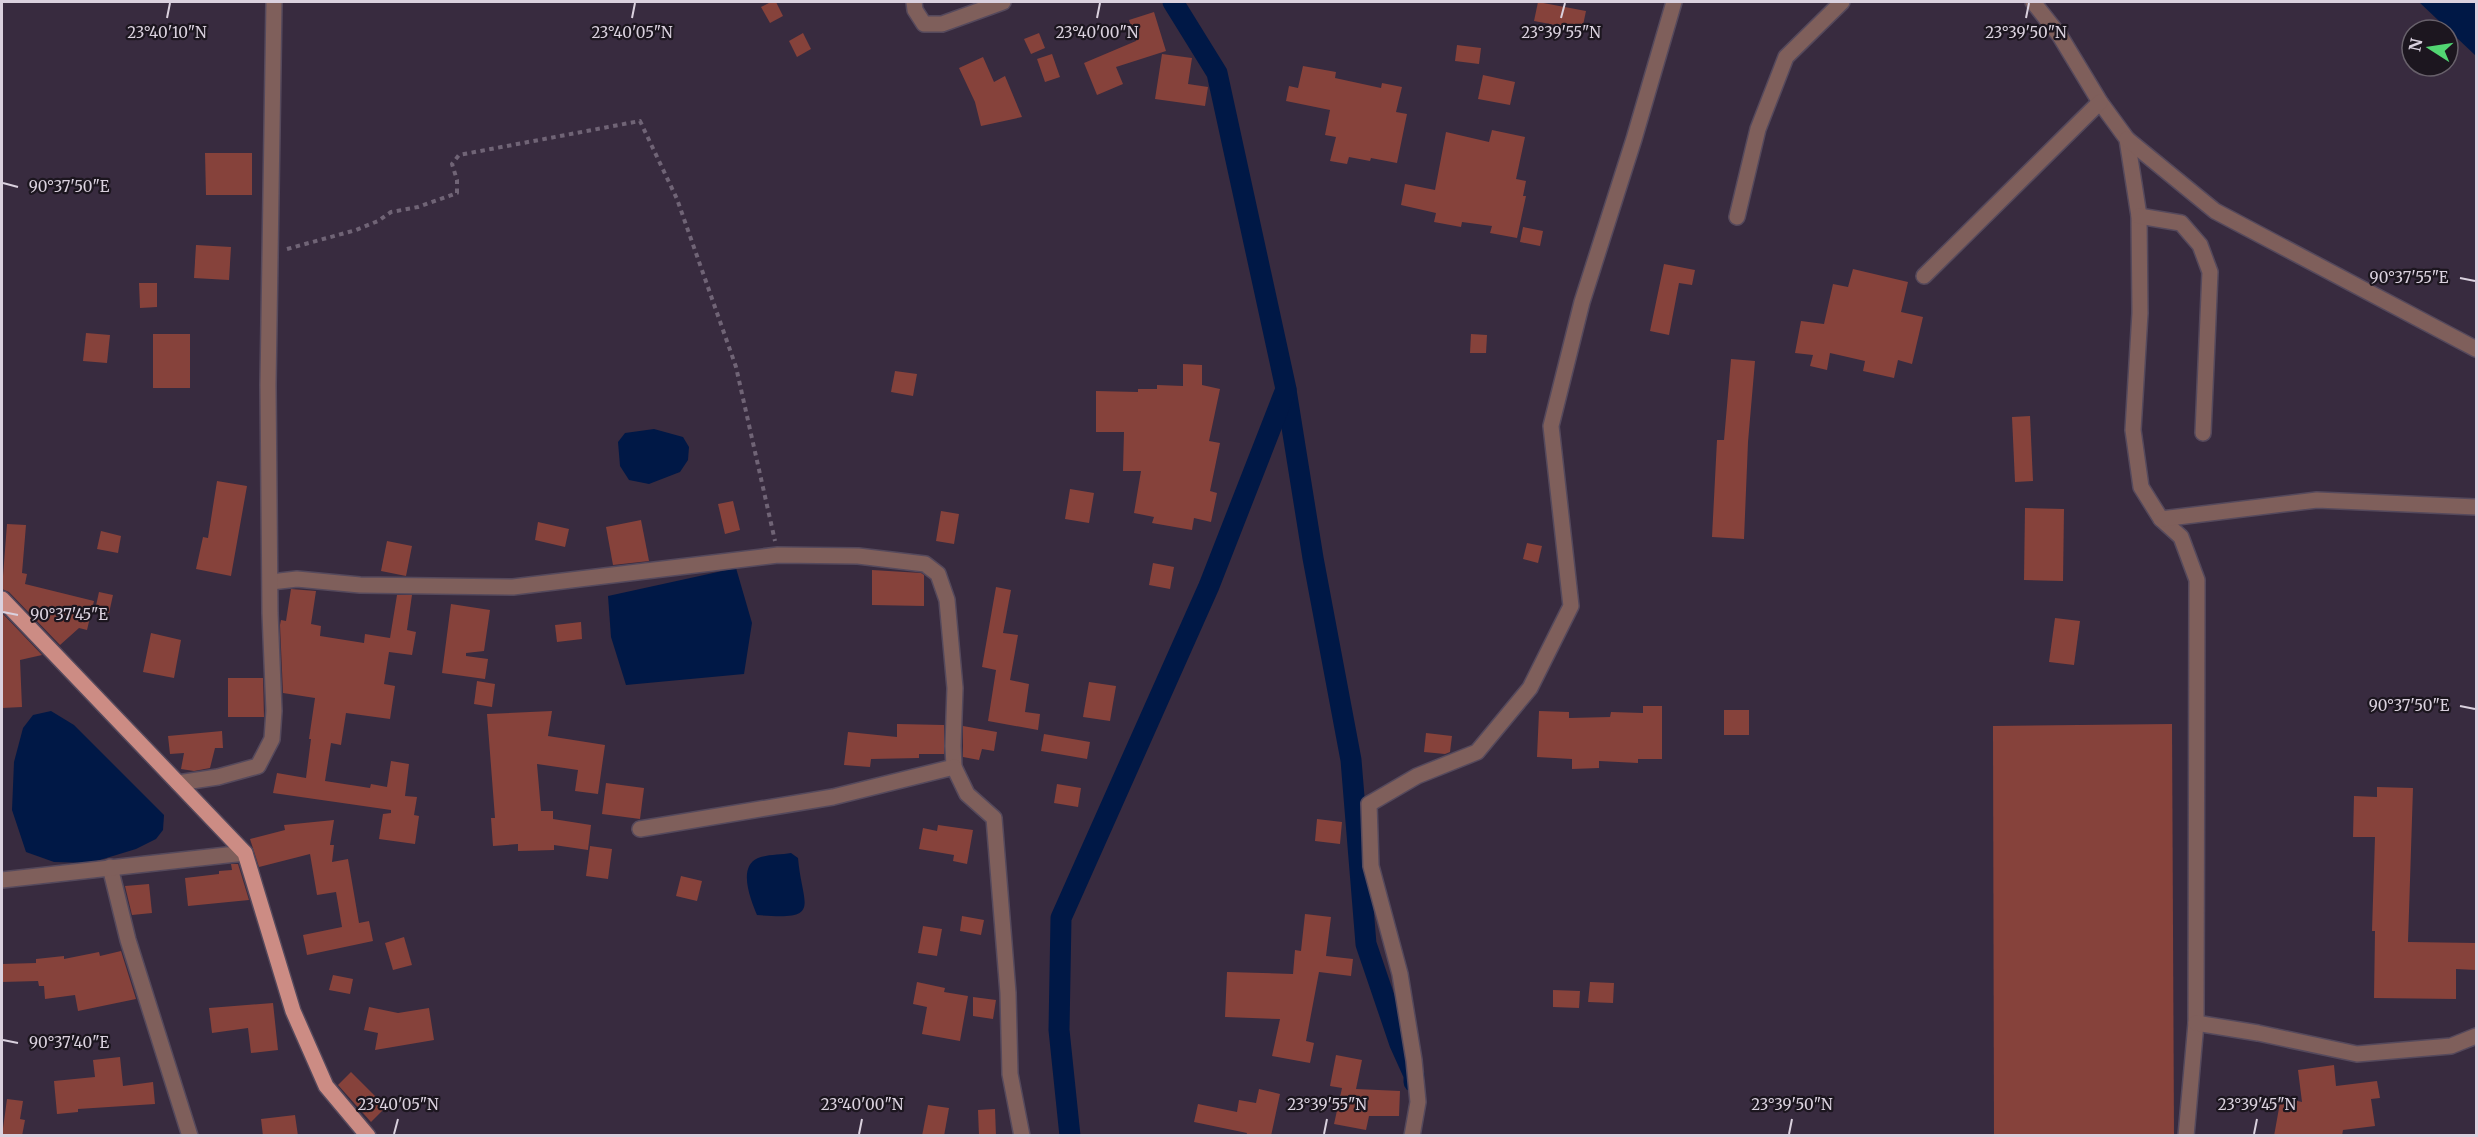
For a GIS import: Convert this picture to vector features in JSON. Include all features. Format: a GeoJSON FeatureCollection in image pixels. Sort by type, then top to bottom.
{"type":"FeatureCollection","features":[{"type":"Feature","properties":{"kind":"main road"},"geometry":{"type":"LineString","coordinates":[[2,599],[245,854],[293,1011],[326,1086],[368,1136]]}},
{"type":"Feature","properties":{"kind":"street"},"geometry":{"type":"LineString","coordinates":[[178,783],[218,777],[258,766],[272,739],[274,711],[270,612],[268,384],[274,2]]}},
{"type":"Feature","properties":{"kind":"street"},"geometry":{"type":"LineString","coordinates":[[914,2],[915,10],[924,24],[942,24],[1003,2]]}},
{"type":"Feature","properties":{"kind":"street"},"geometry":{"type":"LineString","coordinates":[[1412,1136],[1418,1102],[1414,1060],[1400,974],[1371,866],[1369,804],[1417,776],[1477,752],[1530,688],[1571,606],[1551,426],[1582,302],[1634,139],[1674,2]]}},
{"type":"Feature","properties":{"kind":"street"},"geometry":{"type":"LineString","coordinates":[[1737,218],[1758,129],[1786,57],[1842,2]]}},
{"type":"Feature","properties":{"kind":"street"},"geometry":{"type":"LineString","coordinates":[[2033,2],[2060,36],[2100,102],[2127,139],[2216,211],[2476,349]]}},
{"type":"Feature","properties":{"kind":"street"},"geometry":{"type":"LineString","coordinates":[[1924,276],[2100,102]]}},
{"type":"Feature","properties":{"kind":"street"},"geometry":{"type":"LineString","coordinates":[[2127,139],[2139,216],[2140,313],[2133,430],[2141,487],[2161,519],[2181,537],[2197,580],[2196,1023],[2186,1136]]}},
{"type":"Feature","properties":{"kind":"street"},"geometry":{"type":"LineString","coordinates":[[2139,216],[2181,223],[2200,246],[2210,272],[2203,433]]}},
{"type":"Feature","properties":{"kind":"street"},"geometry":{"type":"LineString","coordinates":[[2161,519],[2317,500],[2476,507]]}},
{"type":"Feature","properties":{"kind":"street"},"geometry":{"type":"LineString","coordinates":[[271,582],[297,579],[360,585],[513,587],[778,555],[858,556],[925,564],[938,574],[947,600],[955,688],[954,767],[967,794],[994,818],[1008,993],[1010,1074],[1022,1136]]}},
{"type":"Feature","properties":{"kind":"street"},"geometry":{"type":"LineString","coordinates":[[640,829],[833,797],[954,767]]}},
{"type":"Feature","properties":{"kind":"street"},"geometry":{"type":"LineString","coordinates":[[2,880],[245,854]]}},
{"type":"Feature","properties":{"kind":"street"},"geometry":{"type":"LineString","coordinates":[[110,867],[128,940],[190,1136]]}},
{"type":"Feature","properties":{"kind":"street"},"geometry":{"type":"LineString","coordinates":[[2196,1023],[2258,1033],[2357,1054],[2451,1046],[2476,1036]]}},
{"type":"Feature","properties":{"kind":"path"},"geometry":{"type":"LineString","coordinates":[[269,253],[356,230],[392,212],[418,207],[457,193],[457,180],[452,164],[459,155],[640,121],[677,199],[736,367],[778,555]]}},
{"type":"Feature","properties":{"kind":"water"},"geometry":{"type":"Polygon","coordinates":[[[2419,2],[2476,2],[2476,56],[2460,41],[2460,18],[2436,18],[2419,2]]]}},
{"type":"Feature","properties":{"kind":"water"},"geometry":{"type":"Polygon","coordinates":[[[654,429],[683,437],[689,447],[688,460],[680,472],[649,484],[629,480],[620,466],[618,442],[625,433],[654,429]]]}},
{"type":"Feature","properties":{"kind":"water"},"geometry":{"type":"Polygon","coordinates":[[[736,568],[752,623],[744,674],[626,685],[611,637],[608,596],[736,568]]]}},
{"type":"Feature","properties":{"kind":"water"},"geometry":{"type":"Polygon","coordinates":[[[51,711],[74,725],[164,815],[163,830],[156,839],[136,849],[90,863],[54,862],[26,852],[12,810],[14,762],[23,728],[33,715],[51,711]]]}},
{"type":"Feature","properties":{"kind":"water"},"geometry":{"type":"Polygon","coordinates":[[[791,853],[798,858],[804,907],[800,912],[792,915],[757,915],[747,884],[748,869],[758,858],[791,853]]]}},
{"type":"Feature","properties":{"kind":"building"},"geometry":{"type":"Polygon","coordinates":[[[776,2],[783,16],[770,23],[761,7],[776,2]]]}},
{"type":"Feature","properties":{"kind":"building"},"geometry":{"type":"Polygon","coordinates":[[[1538,2],[1586,11],[1582,30],[1534,21],[1538,2]]]}},
{"type":"Feature","properties":{"kind":"building"},"geometry":{"type":"Polygon","coordinates":[[[1154,12],[1166,51],[1116,67],[1123,84],[1097,95],[1084,63],[1136,41],[1129,20],[1154,12]]]}},
{"type":"Feature","properties":{"kind":"building"},"geometry":{"type":"Polygon","coordinates":[[[803,33],[811,49],[797,57],[789,41],[803,33]]]}},
{"type":"Feature","properties":{"kind":"building"},"geometry":{"type":"Polygon","coordinates":[[[1039,33],[1045,48],[1031,54],[1024,39],[1039,33]]]}},
{"type":"Feature","properties":{"kind":"building"},"geometry":{"type":"Polygon","coordinates":[[[1457,45],[1481,48],[1479,64],[1455,61],[1457,45]]]}},
{"type":"Feature","properties":{"kind":"building"},"geometry":{"type":"Polygon","coordinates":[[[1052,54],[1060,77],[1045,82],[1037,59],[1052,54]]]}},
{"type":"Feature","properties":{"kind":"building"},"geometry":{"type":"Polygon","coordinates":[[[1162,54],[1192,58],[1188,84],[1208,87],[1205,106],[1155,99],[1162,54]]]}},
{"type":"Feature","properties":{"kind":"building"},"geometry":{"type":"Polygon","coordinates":[[[983,57],[994,82],[1005,76],[1022,117],[981,126],[975,102],[959,68],[983,57]]]}},
{"type":"Feature","properties":{"kind":"building"},"geometry":{"type":"Polygon","coordinates":[[[1303,66],[1336,72],[1335,78],[1381,88],[1382,83],[1402,87],[1396,112],[1407,114],[1397,163],[1349,157],[1347,164],[1330,161],[1336,137],[1325,135],[1330,110],[1286,101],[1289,86],[1298,88],[1303,66]]]}},
{"type":"Feature","properties":{"kind":"building"},"geometry":{"type":"Polygon","coordinates":[[[1483,75],[1515,82],[1510,105],[1478,99],[1483,75]]]}},
{"type":"Feature","properties":{"kind":"building"},"geometry":{"type":"Polygon","coordinates":[[[1492,130],[1525,137],[1516,179],[1526,181],[1523,196],[1526,196],[1517,238],[1490,233],[1492,226],[1462,222],[1461,227],[1434,222],[1436,213],[1401,205],[1405,184],[1435,190],[1446,132],[1489,142],[1492,130]]]}},
{"type":"Feature","properties":{"kind":"building"},"geometry":{"type":"Polygon","coordinates":[[[205,153],[252,153],[252,195],[206,195],[205,153]]]}},
{"type":"Feature","properties":{"kind":"building"},"geometry":{"type":"Polygon","coordinates":[[[1523,227],[1543,231],[1540,246],[1520,242],[1523,227]]]}},
{"type":"Feature","properties":{"kind":"building"},"geometry":{"type":"Polygon","coordinates":[[[196,245],[231,247],[229,280],[194,278],[196,245]]]}},
{"type":"Feature","properties":{"kind":"building"},"geometry":{"type":"Polygon","coordinates":[[[1664,264],[1695,270],[1692,285],[1679,283],[1669,335],[1650,331],[1664,264]]]}},
{"type":"Feature","properties":{"kind":"building"},"geometry":{"type":"Polygon","coordinates":[[[1853,269],[1908,282],[1901,312],[1923,317],[1912,364],[1898,360],[1894,378],[1863,371],[1865,361],[1830,353],[1827,370],[1810,366],[1813,355],[1795,353],[1801,321],[1824,324],[1833,284],[1848,287],[1853,269]]]}},
{"type":"Feature","properties":{"kind":"building"},"geometry":{"type":"Polygon","coordinates":[[[139,283],[157,283],[157,307],[140,308],[139,283]]]}},
{"type":"Feature","properties":{"kind":"building"},"geometry":{"type":"Polygon","coordinates":[[[86,333],[110,335],[107,363],[83,361],[86,333]]]}},
{"type":"Feature","properties":{"kind":"building"},"geometry":{"type":"Polygon","coordinates":[[[153,334],[190,334],[190,388],[153,388],[153,334]]]}},
{"type":"Feature","properties":{"kind":"building"},"geometry":{"type":"Polygon","coordinates":[[[1471,334],[1487,335],[1486,353],[1470,353],[1471,334]]]}},
{"type":"Feature","properties":{"kind":"building"},"geometry":{"type":"Polygon","coordinates":[[[1731,359],[1755,361],[1748,442],[1744,539],[1712,537],[1717,440],[1724,440],[1731,359]]]}},
{"type":"Feature","properties":{"kind":"building"},"geometry":{"type":"Polygon","coordinates":[[[1183,364],[1202,365],[1202,385],[1220,389],[1209,441],[1220,443],[1210,491],[1217,493],[1211,522],[1194,518],[1192,530],[1152,523],[1154,517],[1134,513],[1141,471],[1123,471],[1124,432],[1096,432],[1096,391],[1138,392],[1138,389],[1157,389],[1157,385],[1183,386],[1183,364]]]}},
{"type":"Feature","properties":{"kind":"building"},"geometry":{"type":"Polygon","coordinates":[[[895,371],[917,374],[913,396],[891,392],[895,371]]]}},
{"type":"Feature","properties":{"kind":"building"},"geometry":{"type":"Polygon","coordinates":[[[2030,416],[2033,481],[2015,482],[2012,417],[2030,416]]]}},
{"type":"Feature","properties":{"kind":"building"},"geometry":{"type":"Polygon","coordinates":[[[217,481],[247,486],[231,576],[196,569],[203,537],[208,538],[217,481]]]}},
{"type":"Feature","properties":{"kind":"building"},"geometry":{"type":"Polygon","coordinates":[[[1070,489],[1094,493],[1089,523],[1065,519],[1070,489]]]}},
{"type":"Feature","properties":{"kind":"building"},"geometry":{"type":"Polygon","coordinates":[[[733,501],[740,530],[725,534],[718,504],[733,501]]]}},
{"type":"Feature","properties":{"kind":"building"},"geometry":{"type":"Polygon","coordinates":[[[2025,508],[2064,509],[2063,581],[2024,580],[2025,508]]]}},
{"type":"Feature","properties":{"kind":"building"},"geometry":{"type":"Polygon","coordinates":[[[941,511],[959,514],[954,544],[936,541],[941,511]]]}},
{"type":"Feature","properties":{"kind":"building"},"geometry":{"type":"Polygon","coordinates":[[[641,520],[649,561],[613,565],[606,527],[641,520]]]}},
{"type":"Feature","properties":{"kind":"building"},"geometry":{"type":"Polygon","coordinates":[[[538,522],[569,529],[565,547],[535,540],[538,522]]]}},
{"type":"Feature","properties":{"kind":"building"},"geometry":{"type":"Polygon","coordinates":[[[7,524],[26,525],[22,573],[27,574],[25,584],[94,601],[87,630],[79,628],[60,645],[9,592],[2,589],[7,524]]]}},
{"type":"Feature","properties":{"kind":"building"},"geometry":{"type":"Polygon","coordinates":[[[101,531],[121,536],[118,553],[97,549],[101,531]]]}},
{"type":"Feature","properties":{"kind":"building"},"geometry":{"type":"Polygon","coordinates":[[[387,541],[412,546],[406,576],[381,571],[387,541]]]}},
{"type":"Feature","properties":{"kind":"building"},"geometry":{"type":"Polygon","coordinates":[[[1527,543],[1542,546],[1538,563],[1523,559],[1527,543]]]}},
{"type":"Feature","properties":{"kind":"building"},"geometry":{"type":"Polygon","coordinates":[[[1153,563],[1174,567],[1170,589],[1149,585],[1153,563]]]}},
{"type":"Feature","properties":{"kind":"building"},"geometry":{"type":"Polygon","coordinates":[[[872,570],[924,575],[924,606],[872,605],[872,570]]]}},
{"type":"Feature","properties":{"kind":"building"},"geometry":{"type":"Polygon","coordinates":[[[996,587],[1011,590],[1003,633],[1018,635],[1010,680],[1029,684],[1025,712],[1040,714],[1038,730],[988,721],[996,670],[982,667],[996,587]]]}},
{"type":"Feature","properties":{"kind":"building"},"geometry":{"type":"Polygon","coordinates":[[[291,589],[316,591],[311,624],[321,626],[320,636],[364,643],[365,634],[390,638],[397,595],[412,595],[407,630],[416,632],[412,655],[389,652],[384,684],[395,686],[390,719],[346,713],[341,745],[331,743],[325,781],[370,788],[371,784],[387,787],[391,761],[409,764],[405,796],[417,797],[414,815],[419,816],[415,844],[379,839],[383,814],[391,813],[391,810],[273,793],[277,773],[306,778],[315,698],[283,693],[280,625],[281,620],[286,621],[291,589]]]}},
{"type":"Feature","properties":{"kind":"building"},"geometry":{"type":"Polygon","coordinates":[[[99,592],[113,595],[109,613],[95,610],[99,592]]]}},
{"type":"Feature","properties":{"kind":"building"},"geometry":{"type":"Polygon","coordinates":[[[451,604],[490,610],[484,651],[466,653],[466,656],[488,659],[485,679],[442,673],[451,604]]]}},
{"type":"Feature","properties":{"kind":"building"},"geometry":{"type":"Polygon","coordinates":[[[2,613],[42,655],[20,660],[22,707],[2,708],[2,613]]]}},
{"type":"Feature","properties":{"kind":"building"},"geometry":{"type":"Polygon","coordinates":[[[2055,618],[2080,621],[2074,665],[2049,662],[2055,618]]]}},
{"type":"Feature","properties":{"kind":"building"},"geometry":{"type":"Polygon","coordinates":[[[581,622],[582,639],[557,642],[555,625],[581,622]]]}},
{"type":"Feature","properties":{"kind":"building"},"geometry":{"type":"Polygon","coordinates":[[[151,633],[181,640],[174,678],[143,672],[151,633]]]}},
{"type":"Feature","properties":{"kind":"building"},"geometry":{"type":"Polygon","coordinates":[[[228,678],[263,678],[264,717],[228,717],[228,678]]]}},
{"type":"Feature","properties":{"kind":"building"},"geometry":{"type":"Polygon","coordinates":[[[477,681],[495,684],[492,707],[474,704],[477,681]]]}},
{"type":"Feature","properties":{"kind":"building"},"geometry":{"type":"Polygon","coordinates":[[[1089,682],[1116,686],[1110,721],[1083,717],[1089,682]]]}},
{"type":"Feature","properties":{"kind":"building"},"geometry":{"type":"Polygon","coordinates":[[[1643,706],[1662,706],[1662,759],[1638,759],[1638,763],[1599,761],[1599,768],[1572,769],[1572,759],[1537,757],[1539,711],[1569,712],[1569,718],[1610,717],[1611,712],[1643,713],[1643,706]]]}},
{"type":"Feature","properties":{"kind":"building"},"geometry":{"type":"Polygon","coordinates":[[[1724,710],[1749,710],[1749,735],[1724,735],[1724,710]]]}},
{"type":"Feature","properties":{"kind":"building"},"geometry":{"type":"Polygon","coordinates":[[[552,711],[548,736],[605,745],[598,794],[575,791],[578,770],[537,764],[541,811],[553,811],[553,819],[591,825],[588,850],[554,845],[554,850],[518,851],[518,844],[493,846],[491,818],[495,818],[487,714],[552,711]]]}},
{"type":"Feature","properties":{"kind":"building"},"geometry":{"type":"Polygon","coordinates":[[[897,724],[944,725],[944,754],[919,754],[919,758],[871,759],[870,767],[844,765],[848,732],[897,737],[897,724]]]}},
{"type":"Feature","properties":{"kind":"building"},"geometry":{"type":"Polygon","coordinates":[[[2172,724],[2174,1136],[1994,1136],[1993,726],[2172,724]]]}},
{"type":"Feature","properties":{"kind":"building"},"geometry":{"type":"Polygon","coordinates":[[[963,726],[997,732],[994,751],[982,749],[979,760],[963,757],[963,726]]]}},
{"type":"Feature","properties":{"kind":"building"},"geometry":{"type":"Polygon","coordinates":[[[222,731],[223,748],[215,748],[210,768],[194,771],[181,769],[184,753],[170,754],[168,736],[222,731]]]}},
{"type":"Feature","properties":{"kind":"building"},"geometry":{"type":"Polygon","coordinates":[[[1426,733],[1452,736],[1450,752],[1445,754],[1424,752],[1426,733]]]}},
{"type":"Feature","properties":{"kind":"building"},"geometry":{"type":"Polygon","coordinates":[[[1044,734],[1090,742],[1087,759],[1041,751],[1044,734]]]}},
{"type":"Feature","properties":{"kind":"building"},"geometry":{"type":"Polygon","coordinates":[[[606,783],[644,788],[640,819],[602,814],[606,783]]]}},
{"type":"Feature","properties":{"kind":"building"},"geometry":{"type":"Polygon","coordinates":[[[1057,784],[1081,788],[1078,807],[1054,803],[1057,784]]]}},
{"type":"Feature","properties":{"kind":"building"},"geometry":{"type":"Polygon","coordinates":[[[2377,787],[2413,788],[2408,942],[2476,943],[2476,970],[2456,969],[2456,999],[2374,998],[2375,931],[2372,931],[2375,837],[2353,837],[2354,796],[2377,797],[2377,787]]]}},
{"type":"Feature","properties":{"kind":"building"},"geometry":{"type":"Polygon","coordinates":[[[1317,819],[1342,822],[1340,844],[1315,841],[1317,819]]]}},
{"type":"Feature","properties":{"kind":"building"},"geometry":{"type":"Polygon","coordinates":[[[334,820],[330,845],[334,845],[332,862],[348,859],[359,923],[369,921],[373,941],[307,955],[303,935],[342,927],[336,892],[317,895],[310,854],[259,867],[250,839],[285,830],[284,825],[334,820]]]}},
{"type":"Feature","properties":{"kind":"building"},"geometry":{"type":"Polygon","coordinates":[[[938,825],[973,830],[967,864],[953,861],[954,855],[919,849],[923,828],[937,831],[938,825]]]}},
{"type":"Feature","properties":{"kind":"building"},"geometry":{"type":"Polygon","coordinates":[[[590,846],[612,849],[608,879],[586,876],[590,846]]]}},
{"type":"Feature","properties":{"kind":"building"},"geometry":{"type":"Polygon","coordinates":[[[231,864],[238,864],[249,900],[188,906],[185,878],[219,874],[219,871],[232,870],[231,864]]]}},
{"type":"Feature","properties":{"kind":"building"},"geometry":{"type":"Polygon","coordinates":[[[681,876],[702,881],[697,901],[676,896],[681,876]]]}},
{"type":"Feature","properties":{"kind":"building"},"geometry":{"type":"Polygon","coordinates":[[[149,884],[152,913],[132,915],[125,886],[149,884]]]}},
{"type":"Feature","properties":{"kind":"building"},"geometry":{"type":"Polygon","coordinates":[[[1305,914],[1331,917],[1326,956],[1353,959],[1351,976],[1319,972],[1306,1041],[1314,1043],[1310,1063],[1272,1056],[1280,1019],[1225,1017],[1227,972],[1293,974],[1295,950],[1301,951],[1305,914]]]}},
{"type":"Feature","properties":{"kind":"building"},"geometry":{"type":"Polygon","coordinates":[[[962,916],[984,920],[981,935],[960,931],[962,916]]]}},
{"type":"Feature","properties":{"kind":"building"},"geometry":{"type":"Polygon","coordinates":[[[923,926],[942,929],[937,956],[918,953],[923,926]]]}},
{"type":"Feature","properties":{"kind":"building"},"geometry":{"type":"Polygon","coordinates":[[[404,937],[412,965],[393,970],[385,943],[404,937]]]}},
{"type":"Feature","properties":{"kind":"building"},"geometry":{"type":"Polygon","coordinates":[[[121,951],[136,999],[78,1011],[75,995],[45,999],[44,986],[39,986],[38,981],[2,982],[2,964],[36,963],[36,959],[64,956],[64,959],[99,952],[100,956],[121,951]]]}},
{"type":"Feature","properties":{"kind":"building"},"geometry":{"type":"Polygon","coordinates":[[[333,975],[353,979],[350,994],[329,990],[333,975]]]}},
{"type":"Feature","properties":{"kind":"building"},"geometry":{"type":"Polygon","coordinates":[[[917,982],[945,988],[944,992],[968,996],[960,1041],[922,1034],[927,1007],[913,1004],[917,982]]]}},
{"type":"Feature","properties":{"kind":"building"},"geometry":{"type":"Polygon","coordinates":[[[1590,982],[1614,983],[1613,1003],[1588,1002],[1590,982]]]}},
{"type":"Feature","properties":{"kind":"building"},"geometry":{"type":"Polygon","coordinates":[[[1553,990],[1580,991],[1579,1008],[1553,1007],[1553,990]]]}},
{"type":"Feature","properties":{"kind":"building"},"geometry":{"type":"Polygon","coordinates":[[[973,997],[996,1000],[993,1019],[973,1016],[973,997]]]}},
{"type":"Feature","properties":{"kind":"building"},"geometry":{"type":"Polygon","coordinates":[[[273,1003],[278,1050],[251,1053],[248,1028],[212,1033],[209,1008],[273,1003]]]}},
{"type":"Feature","properties":{"kind":"building"},"geometry":{"type":"Polygon","coordinates":[[[369,1007],[398,1013],[429,1008],[434,1040],[375,1050],[378,1033],[364,1030],[369,1007]]]}},
{"type":"Feature","properties":{"kind":"building"},"geometry":{"type":"Polygon","coordinates":[[[1336,1055],[1362,1060],[1356,1089],[1400,1091],[1399,1116],[1369,1116],[1366,1130],[1334,1124],[1342,1088],[1330,1086],[1336,1055]]]}},
{"type":"Feature","properties":{"kind":"building"},"geometry":{"type":"Polygon","coordinates":[[[120,1057],[123,1086],[153,1082],[155,1104],[78,1109],[78,1112],[57,1114],[54,1081],[95,1077],[93,1060],[120,1057]]]}},
{"type":"Feature","properties":{"kind":"building"},"geometry":{"type":"Polygon","coordinates":[[[2334,1065],[2336,1086],[2377,1081],[2380,1098],[2371,1099],[2375,1126],[2343,1130],[2342,1136],[2274,1136],[2281,1097],[2302,1102],[2298,1070],[2334,1065]]]}},
{"type":"Feature","properties":{"kind":"building"},"geometry":{"type":"Polygon","coordinates":[[[351,1072],[386,1107],[371,1122],[338,1085],[351,1072]]]}},
{"type":"Feature","properties":{"kind":"building"},"geometry":{"type":"Polygon","coordinates":[[[1259,1089],[1280,1094],[1271,1136],[1246,1136],[1247,1133],[1194,1122],[1198,1104],[1237,1112],[1239,1100],[1256,1103],[1259,1089]]]}},
{"type":"Feature","properties":{"kind":"building"},"geometry":{"type":"Polygon","coordinates":[[[7,1099],[23,1101],[20,1119],[25,1120],[22,1136],[2,1136],[7,1099]]]}},
{"type":"Feature","properties":{"kind":"building"},"geometry":{"type":"Polygon","coordinates":[[[928,1105],[949,1108],[944,1136],[922,1136],[928,1105]]]}},
{"type":"Feature","properties":{"kind":"building"},"geometry":{"type":"Polygon","coordinates":[[[995,1109],[996,1136],[979,1136],[978,1110],[995,1109]]]}},
{"type":"Feature","properties":{"kind":"building"},"geometry":{"type":"Polygon","coordinates":[[[295,1115],[298,1136],[263,1136],[261,1119],[295,1115]]]}},
{"type":"Feature","properties":{"kind":"waterway"},"geometry":{"type":"LineString","coordinates":[[1070,1136],[1059,1030],[1061,918],[1209,586],[1286,389],[1217,73],[1173,2]]}},
{"type":"Feature","properties":{"kind":"waterway"},"geometry":{"type":"LineString","coordinates":[[1286,390],[1313,558],[1351,760],[1366,944],[1400,1044],[1414,1075],[1414,1082]]}}]}
